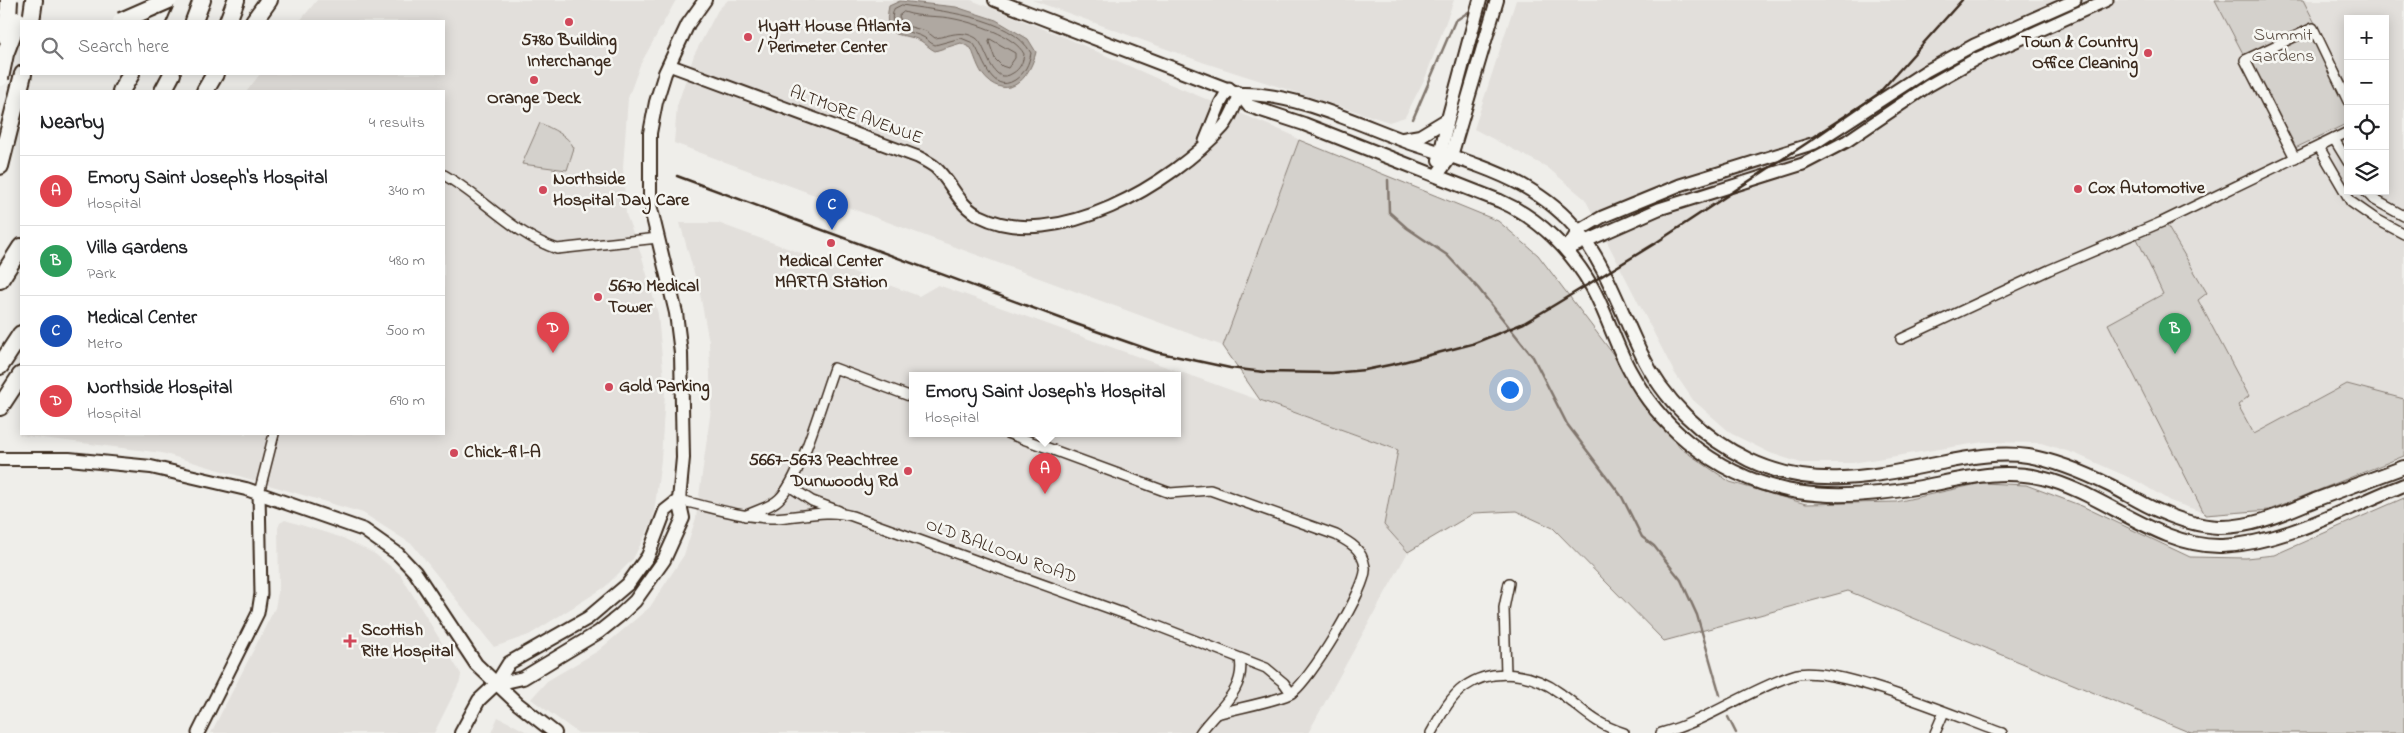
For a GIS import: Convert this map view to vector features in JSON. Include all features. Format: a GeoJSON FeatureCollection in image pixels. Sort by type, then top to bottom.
{"type":"FeatureCollection","features":[{"type":"Feature","properties":{"kind":"highway"},"geometry":{"type":"LineString","coordinates":[[0,78],[9,0]]}},
{"type":"Feature","properties":{"kind":"highway"},"geometry":{"type":"LineString","coordinates":[[3,48],[25,0]]}},
{"type":"Feature","properties":{"kind":"highway"},"geometry":{"type":"LineString","coordinates":[[31,20],[34,0]]}},
{"type":"Feature","properties":{"kind":"highway"},"geometry":{"type":"LineString","coordinates":[[123,20],[168,0]]}},
{"type":"Feature","properties":{"kind":"highway"},"geometry":{"type":"LineString","coordinates":[[158,20],[168,0]]}},
{"type":"Feature","properties":{"kind":"highway"},"geometry":{"type":"LineString","coordinates":[[196,20],[203,0]]}},
{"type":"Feature","properties":{"kind":"highway"},"geometry":{"type":"LineString","coordinates":[[228,20],[236,0]]}},
{"type":"Feature","properties":{"kind":"highway"},"geometry":{"type":"LineString","coordinates":[[255,20],[269,0]]}},
{"type":"Feature","properties":{"kind":"highway"},"geometry":{"type":"LineString","coordinates":[[3,48],[20,42]]}},
{"type":"Feature","properties":{"kind":"highway"},"geometry":{"type":"LineString","coordinates":[[0,166],[23,75]]}},
{"type":"Feature","properties":{"kind":"highway"},"geometry":{"type":"LineString","coordinates":[[122,90],[130,75]]}},
{"type":"Feature","properties":{"kind":"highway"},"geometry":{"type":"LineString","coordinates":[[164,90],[171,75]]}},
{"type":"Feature","properties":{"kind":"highway"},"geometry":{"type":"LineString","coordinates":[[174,90],[180,75]]}},
{"type":"Feature","properties":{"kind":"highway"},"geometry":{"type":"LineString","coordinates":[[0,280],[20,249]]}},
{"type":"Feature","properties":{"kind":"highway"},"geometry":{"type":"LineString","coordinates":[[0,366],[20,336]]}},
{"type":"Feature","properties":{"kind":"highway"},"geometry":{"type":"LineString","coordinates":[[0,408],[20,377]]}},
{"type":"Feature","properties":{"kind":"main road"},"geometry":{"type":"LineString","coordinates":[[496,684],[523,678],[589,638],[619,616],[635,601],[664,560],[683,518],[679,500],[683,449],[681,353],[676,313],[650,205],[650,133],[656,102],[669,65],[688,24],[705,0]]}},
{"type":"Feature","properties":{"kind":"main road"},"geometry":{"type":"LineString","coordinates":[[995,0],[1234,91],[1258,93],[1292,100],[1445,154],[1526,188],[1551,204],[1578,231],[1586,242],[1610,284],[1642,356],[1678,408],[1697,427],[1726,447],[1755,462],[1792,474],[1827,480],[1847,479],[1972,456],[2000,454],[2031,457],[2109,484],[2155,510],[2180,519],[2218,527],[2272,518],[2404,467]]}},
{"type":"Feature","properties":{"kind":"main road"},"geometry":{"type":"LineString","coordinates":[[1445,154],[1448,119],[1480,0]]}},
{"type":"Feature","properties":{"kind":"main road"},"geometry":{"type":"LineString","coordinates":[[1438,175],[1445,154],[1461,124],[1497,0]]}},
{"type":"Feature","properties":{"kind":"main road"},"geometry":{"type":"LineString","coordinates":[[1234,91],[1250,106],[1304,124],[1438,175],[1513,206],[1539,224],[1566,250],[1593,289],[1629,369],[1661,414],[1685,439],[1708,456],[1742,475],[1781,489],[1814,495],[1846,497],[1874,495],[1991,473],[2019,473],[2045,478],[2094,498],[2164,533],[2203,544],[2223,546],[2266,540],[2314,523],[2404,485]]}},
{"type":"Feature","properties":{"kind":"main road"},"geometry":{"type":"LineString","coordinates":[[1402,139],[1420,136],[1448,119]]}},
{"type":"Feature","properties":{"kind":"main road"},"geometry":{"type":"LineString","coordinates":[[0,459],[69,459],[152,467],[259,493],[364,530],[398,554],[415,572],[476,664],[496,684],[554,733]]}},
{"type":"Feature","properties":{"kind":"main road"},"geometry":{"type":"LineString","coordinates":[[461,733],[479,700],[496,684],[510,663],[588,618],[620,591],[643,564],[665,511],[679,500]]}},
{"type":"Feature","properties":{"kind":"street"},"geometry":{"type":"LineString","coordinates":[[1566,250],[1578,231],[1621,207],[1672,188],[1814,143],[1926,71],[1974,45],[2075,0]]}},
{"type":"Feature","properties":{"kind":"street"},"geometry":{"type":"LineString","coordinates":[[1566,250],[1659,209],[1803,164],[1846,142],[1928,86],[1976,59],[2107,0]]}},
{"type":"Feature","properties":{"kind":"street"},"geometry":{"type":"LineString","coordinates":[[2295,158],[2245,60],[2313,28],[2344,93]]}},
{"type":"Feature","properties":{"kind":"street"},"geometry":{"type":"LineString","coordinates":[[675,52],[690,73]]}},
{"type":"Feature","properties":{"kind":"street","name":"ALTMORE AVENUE"},"geometry":{"type":"LineString","coordinates":[[669,65],[918,157],[934,166],[967,208],[981,217],[1009,226],[1029,228],[1050,227],[1120,203],[1152,185],[1205,143],[1220,104],[1234,91]]}},
{"type":"Feature","properties":{"kind":"street"},"geometry":{"type":"LineString","coordinates":[[1901,340],[2050,270],[2162,222],[2184,209],[2344,134]]}},
{"type":"Feature","properties":{"kind":"street"},"geometry":{"type":"LineString","coordinates":[[2334,139],[2344,155]]}},
{"type":"Feature","properties":{"kind":"street"},"geometry":{"type":"LineString","coordinates":[[2319,147],[2352,202],[2374,218],[2404,234]]}},
{"type":"Feature","properties":{"kind":"street"},"geometry":{"type":"LineString","coordinates":[[445,176],[526,234],[545,245],[557,249],[658,238]]}},
{"type":"Feature","properties":{"kind":"street"},"geometry":{"type":"LineString","coordinates":[[2369,195],[2404,216]]}},
{"type":"Feature","properties":{"kind":"street"},"geometry":{"type":"LineString","coordinates":[[744,516],[778,500],[789,486],[800,462],[834,368],[909,397]]}},
{"type":"Feature","properties":{"kind":"street"},"geometry":{"type":"LineString","coordinates":[[198,733],[258,613],[261,594],[259,493],[274,435]]}},
{"type":"Feature","properties":{"kind":"street"},"geometry":{"type":"LineString","coordinates":[[1018,437],[1170,493],[1210,490],[1336,535],[1353,544],[1361,554],[1366,568],[1358,595],[1305,681],[1291,693],[1216,714]]}},
{"type":"Feature","properties":{"kind":"street"},"geometry":{"type":"LineString","coordinates":[[789,486],[812,501],[846,514]]}},
{"type":"Feature","properties":{"kind":"street","name":"OLD BALLOON ROAD"},"geometry":{"type":"LineString","coordinates":[[679,500],[744,516],[773,518],[846,514],[1142,620],[1266,668],[1291,693]]}},
{"type":"Feature","properties":{"kind":"street"},"geometry":{"type":"LineString","coordinates":[[1506,674],[1504,608],[1509,583]]}},
{"type":"Feature","properties":{"kind":"street"},"geometry":{"type":"LineString","coordinates":[[1200,733],[1238,686],[1241,675],[1240,659]]}},
{"type":"Feature","properties":{"kind":"street"},"geometry":{"type":"LineString","coordinates":[[1431,733],[1446,707],[1463,688],[1479,678],[1492,674],[1524,676],[1540,682],[1560,693],[1585,714],[1609,728],[1624,733]]}},
{"type":"Feature","properties":{"kind":"street"},"geometry":{"type":"LineString","coordinates":[[1661,733],[1680,728],[1767,685],[1796,674],[1817,674],[1849,679],[2002,733]]}},
{"type":"Feature","properties":{"kind":"street"},"geometry":{"type":"LineString","coordinates":[[1935,733],[1944,712]]}},
{"type":"Feature","properties":{"kind":"shaded area"},"geometry":{"type":"Polygon","coordinates":[[[317,0],[676,0],[640,65],[628,98],[623,167],[626,214],[642,257],[658,314],[665,392],[661,460],[653,520],[633,559],[605,587],[529,635],[494,647],[413,545],[363,513],[162,453],[19,435],[20,433],[20,435],[445,435],[445,90],[248,90],[259,75],[445,75],[445,20],[301,20],[317,0]]]}},
{"type":"Feature","properties":{"kind":"shaded area"},"geometry":{"type":"Polygon","coordinates":[[[728,0],[971,0],[1069,39],[1158,79],[1290,134],[1299,140],[1223,346],[674,143],[677,106],[694,55],[718,10],[728,0]]]}},
{"type":"Feature","properties":{"kind":"shaded area"},"geometry":{"type":"Polygon","coordinates":[[[1032,0],[1454,0],[1426,76],[1405,117],[1389,122],[1205,63],[1032,0]]]}},
{"type":"Feature","properties":{"kind":"shaded area"},"geometry":{"type":"Polygon","coordinates":[[[1516,0],[2404,0],[2404,448],[2260,512],[2233,513],[2202,512],[2170,501],[2137,481],[2076,454],[2041,443],[1984,442],[1852,463],[1801,463],[1770,453],[1732,434],[1693,400],[1674,372],[1585,199],[1547,167],[1474,129],[1516,0]]]}},
{"type":"Feature","properties":{"kind":"shaded area"},"geometry":{"type":"Polygon","coordinates":[[[680,223],[718,223],[919,296],[938,285],[1181,372],[909,372],[909,437],[1181,437],[1181,372],[1398,450],[1384,525],[1408,552],[1308,733],[578,733],[531,699],[547,681],[598,651],[650,607],[684,555],[696,518],[711,409],[709,342],[700,294],[680,223]]]}},
{"type":"Feature","properties":{"kind":"shaded area","name":"Scottish Rite Hospital"},"geometry":{"type":"Polygon","coordinates":[[[285,520],[343,538],[375,554],[400,574],[461,674],[460,681],[434,733],[211,733],[275,608],[279,587],[278,528],[280,523],[285,520]]]}},
{"type":"Feature","properties":{"kind":"shaded area"},"geometry":{"type":"Polygon","coordinates":[[[498,717],[529,733],[491,733],[498,717]]]}},
{"type":"Feature","properties":{"kind":"green space","name":"Summit Gardens"},"geometry":{"type":"Polygon","coordinates":[[[2215,0],[2303,0],[2344,79],[2344,125],[2293,149],[2215,0]]]}},
{"type":"Feature","properties":{"kind":"green space"},"geometry":{"type":"Polygon","coordinates":[[[540,123],[564,136],[574,148],[567,170],[522,164],[540,123]]]}},
{"type":"Feature","properties":{"kind":"green space"},"geometry":{"type":"Polygon","coordinates":[[[1299,140],[1498,221],[1538,255],[1607,346],[1680,448],[1730,482],[1806,504],[1896,502],[1982,483],[2026,485],[2082,506],[2190,557],[2246,558],[2274,555],[2404,498],[2404,733],[2191,733],[1848,591],[1664,641],[1553,528],[1516,511],[1474,513],[1408,552],[1384,525],[1398,450],[1260,400],[1223,346],[1299,140]]]}},
{"type":"Feature","properties":{"kind":"green space"},"geometry":{"type":"Polygon","coordinates":[[[2163,219],[2207,293],[2198,300],[2249,396],[2238,405],[2254,434],[2347,384],[2404,399],[2404,456],[2269,510],[2205,515],[2108,324],[2163,294],[2134,232],[2163,219]]]}},
{"type":"Feature","properties":{"kind":"water"},"geometry":{"type":"Polygon","coordinates":[[[900,1],[956,7],[996,20],[1028,39],[1036,52],[1034,60],[1026,75],[1014,86],[999,86],[990,82],[983,75],[971,48],[961,43],[935,51],[921,41],[891,31],[887,18],[889,6],[900,1]]]}},
{"type":"Feature","properties":{"kind":"waterway"},"geometry":{"type":"LineString","coordinates":[[1413,119],[1455,21],[1473,9]]}},
{"type":"Feature","properties":{"kind":"waterway"},"geometry":{"type":"LineString","coordinates":[[1388,180],[1389,212],[1407,228],[1447,255],[1478,288],[1533,357],[1567,424],[1622,497],[1642,537],[1654,546],[1681,580],[1697,615],[1720,695]]}},
{"type":"Feature","properties":{"kind":"waterway"},"geometry":{"type":"LineString","coordinates":[[1728,717],[1736,733]]}},
{"type":"Feature","properties":{"kind":"railway"},"geometry":{"type":"LineString","coordinates":[[677,176],[1156,352],[1230,368],[1264,372],[1332,373],[1365,370],[1472,344],[1524,323],[1654,244],[1878,94],[1962,0]]}},
{"type":"Feature","properties":{"kind":"place","name":"5780 Building Interchange"},"geometry":{"type":"Point","coordinates":[569,22]}},
{"type":"Feature","properties":{"kind":"place","name":"Hyatt House Atlanta / Perimeter Center"},"geometry":{"type":"Point","coordinates":[748,37]}},
{"type":"Feature","properties":{"kind":"place","name":"Town & Country Office Cleaning"},"geometry":{"type":"Point","coordinates":[2148,53]}},
{"type":"Feature","properties":{"kind":"place","name":"Orange Deck"},"geometry":{"type":"Point","coordinates":[534,80]}},
{"type":"Feature","properties":{"kind":"place","name":"Cox Automotive"},"geometry":{"type":"Point","coordinates":[2078,189]}},
{"type":"Feature","properties":{"kind":"place","name":"Northside Hospital Day Care"},"geometry":{"type":"Point","coordinates":[543,190]}},
{"type":"Feature","properties":{"kind":"place","name":"Medical Center"},"geometry":{"type":"Point","coordinates":[832,230]}},
{"type":"Feature","properties":{"kind":"place","name":"Medical Center MARTA Station"},"geometry":{"type":"Point","coordinates":[831,243]}},
{"type":"Feature","properties":{"kind":"place","name":"5670 Medical Tower"},"geometry":{"type":"Point","coordinates":[598,297]}},
{"type":"Feature","properties":{"kind":"place","name":"Northside Hospital"},"geometry":{"type":"Point","coordinates":[553,353]}},
{"type":"Feature","properties":{"kind":"place","name":"Villa Gardens"},"geometry":{"type":"Point","coordinates":[2175,354]}},
{"type":"Feature","properties":{"kind":"place","name":"Gold Parking"},"geometry":{"type":"Point","coordinates":[609,387]}},
{"type":"Feature","properties":{"kind":"place","name":"Chick-fil-A"},"geometry":{"type":"Point","coordinates":[454,453]}},
{"type":"Feature","properties":{"kind":"place","name":"5667-5673 Peachtree Dunwoody Rd"},"geometry":{"type":"Point","coordinates":[908,471]}},
{"type":"Feature","properties":{"kind":"place","name":"Emory Saint Joseph's Hospital"},"geometry":{"type":"Point","coordinates":[1045,494]}},
{"type":"Feature","properties":{"kind":"place","name":"Scottish Rite Hospital"},"geometry":{"type":"Point","coordinates":[350,641]}}]}
